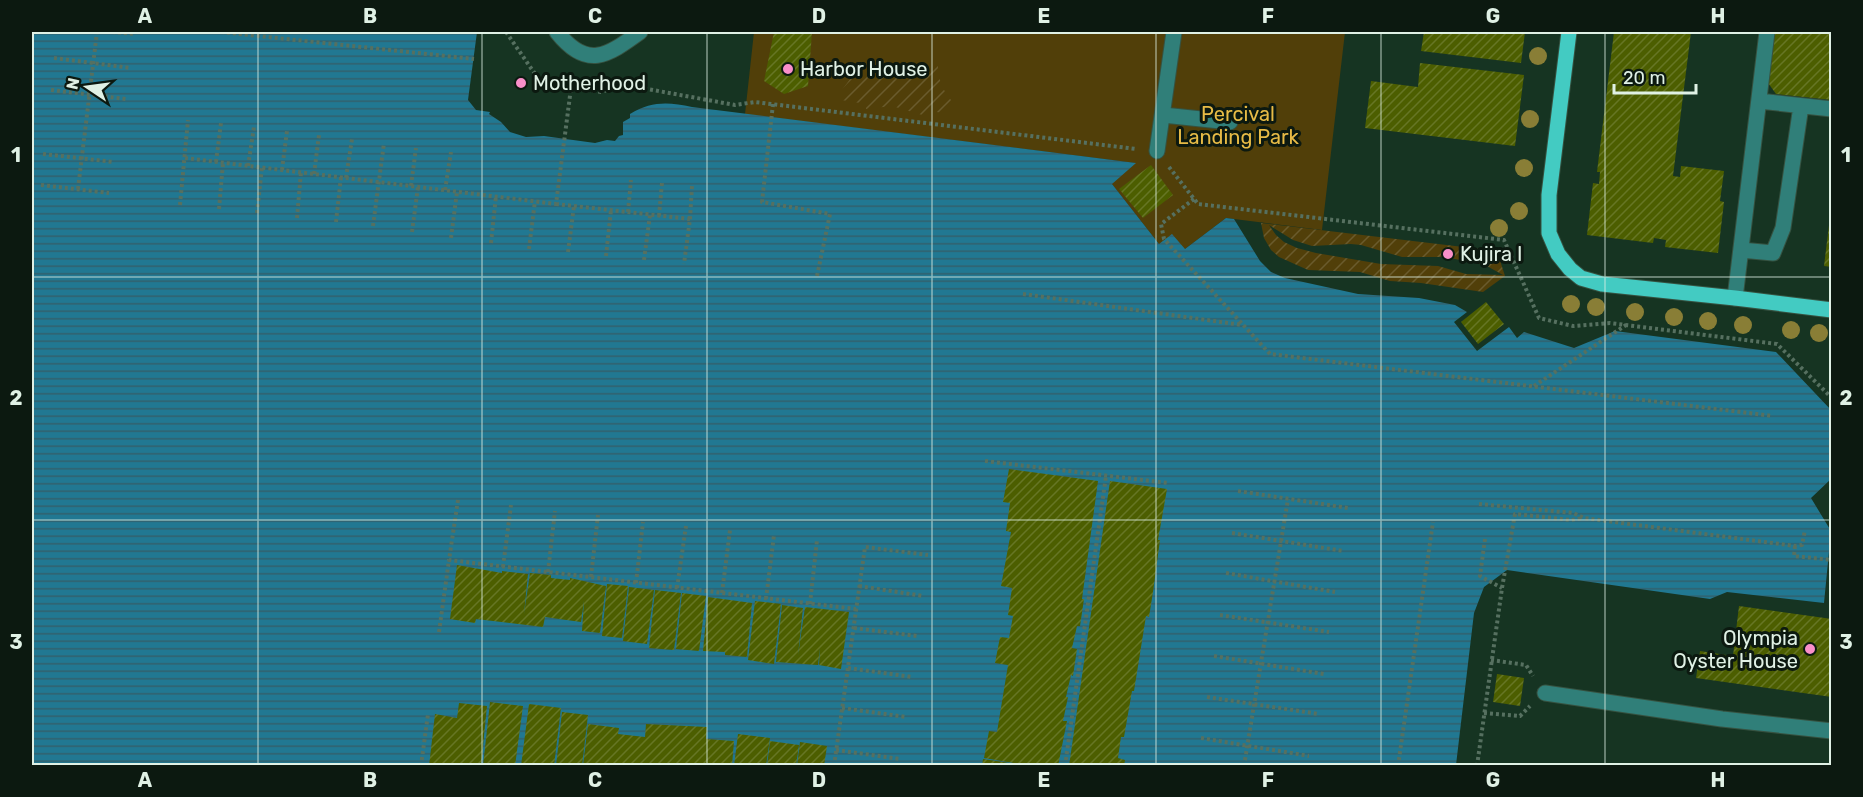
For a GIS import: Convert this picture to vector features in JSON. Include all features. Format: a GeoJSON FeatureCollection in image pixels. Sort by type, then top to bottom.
{"type":"FeatureCollection","features":[{"type":"Feature","properties":{"kind":"main road"},"geometry":{"type":"LineString","coordinates":[[1569,32],[1549,195],[1549,233],[1558,254],[1570,269],[1581,278],[1602,284],[1832,310]]}},
{"type":"Feature","properties":{"kind":"street"},"geometry":{"type":"LineString","coordinates":[[557,32],[571,48],[588,55],[602,55],[616,49],[640,32]]}},
{"type":"Feature","properties":{"kind":"street"},"geometry":{"type":"LineString","coordinates":[[1157,152],[1174,32]]}},
{"type":"Feature","properties":{"kind":"street"},"geometry":{"type":"LineString","coordinates":[[1735,298],[1767,32]]}},
{"type":"Feature","properties":{"kind":"street"},"geometry":{"type":"LineString","coordinates":[[1759,101],[1832,109]]}},
{"type":"Feature","properties":{"kind":"street"},"geometry":{"type":"LineString","coordinates":[[1742,250],[1773,253],[1784,228],[1801,106]]}},
{"type":"Feature","properties":{"kind":"street"},"geometry":{"type":"LineString","coordinates":[[1163,115],[1230,122]]}},
{"type":"Feature","properties":{"kind":"street"},"geometry":{"type":"LineString","coordinates":[[1545,693],[1722,719],[1832,731]]}},
{"type":"Feature","properties":{"kind":"path"},"geometry":{"type":"LineString","coordinates":[[78,189],[97,32]]}},
{"type":"Feature","properties":{"kind":"path"},"geometry":{"type":"LineString","coordinates":[[112,32],[135,34]]}},
{"type":"Feature","properties":{"kind":"path"},"geometry":{"type":"LineString","coordinates":[[221,32],[474,59]]}},
{"type":"Feature","properties":{"kind":"path"},"geometry":{"type":"LineString","coordinates":[[506,32],[542,84],[602,92],[620,84],[735,105],[755,102],[1157,152],[1198,204],[1504,240],[1539,318],[1573,326],[1610,323],[1777,344],[1832,399]]}},
{"type":"Feature","properties":{"kind":"path"},"geometry":{"type":"LineString","coordinates":[[54,58],[131,68]]}},
{"type":"Feature","properties":{"kind":"path"},"geometry":{"type":"LineString","coordinates":[[555,204],[571,88]]}},
{"type":"Feature","properties":{"kind":"path"},"geometry":{"type":"LineString","coordinates":[[51,90],[126,99]]}},
{"type":"Feature","properties":{"kind":"path"},"geometry":{"type":"LineString","coordinates":[[772,104],[762,202],[830,214],[817,276]]}},
{"type":"Feature","properties":{"kind":"path"},"geometry":{"type":"LineString","coordinates":[[180,205],[188,120]]}},
{"type":"Feature","properties":{"kind":"path"},"geometry":{"type":"LineString","coordinates":[[216,162],[221,123]]}},
{"type":"Feature","properties":{"kind":"path"},"geometry":{"type":"LineString","coordinates":[[248,166],[254,127]]}},
{"type":"Feature","properties":{"kind":"path"},"geometry":{"type":"LineString","coordinates":[[282,170],[286,131]]}},
{"type":"Feature","properties":{"kind":"path"},"geometry":{"type":"LineString","coordinates":[[314,174],[319,135]]}},
{"type":"Feature","properties":{"kind":"path"},"geometry":{"type":"LineString","coordinates":[[336,222],[352,139]]}},
{"type":"Feature","properties":{"kind":"path"},"geometry":{"type":"LineString","coordinates":[[373,226],[384,143]]}},
{"type":"Feature","properties":{"kind":"path"},"geometry":{"type":"LineString","coordinates":[[411,186],[416,148]]}},
{"type":"Feature","properties":{"kind":"path"},"geometry":{"type":"LineString","coordinates":[[445,190],[450,152]]}},
{"type":"Feature","properties":{"kind":"path"},"geometry":{"type":"LineString","coordinates":[[43,154],[114,162]]}},
{"type":"Feature","properties":{"kind":"path"},"geometry":{"type":"LineString","coordinates":[[184,158],[690,219]]}},
{"type":"Feature","properties":{"kind":"path"},"geometry":{"type":"LineString","coordinates":[[219,209],[224,163]]}},
{"type":"Feature","properties":{"kind":"path"},"geometry":{"type":"LineString","coordinates":[[257,213],[262,167]]}},
{"type":"Feature","properties":{"kind":"path"},"geometry":{"type":"LineString","coordinates":[[297,218],[301,172]]}},
{"type":"Feature","properties":{"kind":"path"},"geometry":{"type":"LineString","coordinates":[[628,212],[631,180]]}},
{"type":"Feature","properties":{"kind":"path"},"geometry":{"type":"LineString","coordinates":[[658,216],[662,183]]}},
{"type":"Feature","properties":{"kind":"path"},"geometry":{"type":"LineString","coordinates":[[41,185],[109,193]]}},
{"type":"Feature","properties":{"kind":"path"},"geometry":{"type":"LineString","coordinates":[[684,264],[692,186]]}},
{"type":"Feature","properties":{"kind":"path"},"geometry":{"type":"LineString","coordinates":[[412,232],[417,187]]}},
{"type":"Feature","properties":{"kind":"path"},"geometry":{"type":"LineString","coordinates":[[451,238],[457,192]]}},
{"type":"Feature","properties":{"kind":"path"},"geometry":{"type":"LineString","coordinates":[[491,243],[496,196]]}},
{"type":"Feature","properties":{"kind":"path"},"geometry":{"type":"LineString","coordinates":[[1194,199],[1161,224],[1164,239],[1270,354],[1773,416]]}},
{"type":"Feature","properties":{"kind":"path"},"geometry":{"type":"LineString","coordinates":[[529,249],[535,201]]}},
{"type":"Feature","properties":{"kind":"path"},"geometry":{"type":"LineString","coordinates":[[568,252],[574,206]]}},
{"type":"Feature","properties":{"kind":"path"},"geometry":{"type":"LineString","coordinates":[[606,256],[611,210]]}},
{"type":"Feature","properties":{"kind":"path"},"geometry":{"type":"LineString","coordinates":[[644,260],[650,215]]}},
{"type":"Feature","properties":{"kind":"path"},"geometry":{"type":"LineString","coordinates":[[1023,294],[1242,326]]}},
{"type":"Feature","properties":{"kind":"path"},"geometry":{"type":"LineString","coordinates":[[1534,386],[1627,325]]}},
{"type":"Feature","properties":{"kind":"path"},"geometry":{"type":"LineString","coordinates":[[984,461],[1168,483]]}},
{"type":"Feature","properties":{"kind":"path"},"geometry":{"type":"LineString","coordinates":[[1065,765],[1106,476]]}},
{"type":"Feature","properties":{"kind":"path"},"geometry":{"type":"LineString","coordinates":[[1238,491],[1348,508]]}},
{"type":"Feature","properties":{"kind":"path"},"geometry":{"type":"LineString","coordinates":[[1244,765],[1288,499]]}},
{"type":"Feature","properties":{"kind":"path"},"geometry":{"type":"LineString","coordinates":[[439,632],[458,500]]}},
{"type":"Feature","properties":{"kind":"path"},"geometry":{"type":"LineString","coordinates":[[1479,504],[1573,513],[1584,518]]}},
{"type":"Feature","properties":{"kind":"path"},"geometry":{"type":"LineString","coordinates":[[503,567],[511,505]]}},
{"type":"Feature","properties":{"kind":"path"},"geometry":{"type":"LineString","coordinates":[[548,572],[555,511]]}},
{"type":"Feature","properties":{"kind":"path"},"geometry":{"type":"LineString","coordinates":[[1477,765],[1491,660],[1515,514],[1571,520],[1584,518],[1795,546],[1802,545],[1805,530]]}},
{"type":"Feature","properties":{"kind":"path"},"geometry":{"type":"LineString","coordinates":[[591,577],[598,515]]}},
{"type":"Feature","properties":{"kind":"path"},"geometry":{"type":"LineString","coordinates":[[636,583],[643,522]]}},
{"type":"Feature","properties":{"kind":"path"},"geometry":{"type":"LineString","coordinates":[[1398,765],[1433,522]]}},
{"type":"Feature","properties":{"kind":"path"},"geometry":{"type":"LineString","coordinates":[[677,588],[686,526]]}},
{"type":"Feature","properties":{"kind":"path"},"geometry":{"type":"LineString","coordinates":[[722,593],[730,530]]}},
{"type":"Feature","properties":{"kind":"path"},"geometry":{"type":"LineString","coordinates":[[1232,533],[1343,551]]}},
{"type":"Feature","properties":{"kind":"path"},"geometry":{"type":"LineString","coordinates":[[766,598],[774,535]]}},
{"type":"Feature","properties":{"kind":"path"},"geometry":{"type":"LineString","coordinates":[[1485,539],[1480,576],[1502,588]]}},
{"type":"Feature","properties":{"kind":"path"},"geometry":{"type":"LineString","coordinates":[[810,604],[817,540]]}},
{"type":"Feature","properties":{"kind":"path"},"geometry":{"type":"LineString","coordinates":[[834,765],[865,546],[928,555]]}},
{"type":"Feature","properties":{"kind":"path"},"geometry":{"type":"LineString","coordinates":[[1795,546],[1794,556],[1832,560]]}},
{"type":"Feature","properties":{"kind":"path"},"geometry":{"type":"LineString","coordinates":[[449,560],[856,609]]}},
{"type":"Feature","properties":{"kind":"path"},"geometry":{"type":"LineString","coordinates":[[1226,573],[1335,592]]}},
{"type":"Feature","properties":{"kind":"path"},"geometry":{"type":"LineString","coordinates":[[859,586],[923,596]]}},
{"type":"Feature","properties":{"kind":"path"},"geometry":{"type":"LineString","coordinates":[[1220,615],[1329,632]]}},
{"type":"Feature","properties":{"kind":"path"},"geometry":{"type":"LineString","coordinates":[[854,628],[917,636]]}},
{"type":"Feature","properties":{"kind":"path"},"geometry":{"type":"LineString","coordinates":[[1214,656],[1324,674]]}},
{"type":"Feature","properties":{"kind":"path"},"geometry":{"type":"LineString","coordinates":[[1484,713],[1520,716],[1545,693],[1526,665],[1491,660]]}},
{"type":"Feature","properties":{"kind":"path"},"geometry":{"type":"LineString","coordinates":[[848,668],[912,677]]}},
{"type":"Feature","properties":{"kind":"path"},"geometry":{"type":"LineString","coordinates":[[1208,697],[1319,714]]}},
{"type":"Feature","properties":{"kind":"path"},"geometry":{"type":"LineString","coordinates":[[842,708],[906,717]]}},
{"type":"Feature","properties":{"kind":"path"},"geometry":{"type":"LineString","coordinates":[[421,765],[428,714]]}},
{"type":"Feature","properties":{"kind":"path"},"geometry":{"type":"LineString","coordinates":[[1201,738],[1310,756]]}},
{"type":"Feature","properties":{"kind":"path"},"geometry":{"type":"LineString","coordinates":[[836,750],[900,759]]}},
{"type":"Feature","properties":{"kind":"green space","name":"Percival Landing Park"},"geometry":{"type":"Polygon","coordinates":[[[754,32],[1345,32],[1322,230],[1226,218],[1185,249],[1159,244],[1111,183],[1135,163],[745,114],[754,32]]]}},
{"type":"Feature","properties":{"kind":"green space"},"geometry":{"type":"Polygon","coordinates":[[[938,58],[940,80],[951,100],[948,114],[931,111],[929,117],[892,106],[866,109],[866,104],[835,99],[854,75],[867,64],[876,61],[920,69],[929,66],[938,58]]]}},
{"type":"Feature","properties":{"kind":"green space"},"geometry":{"type":"Polygon","coordinates":[[[1261,223],[1497,251],[1505,276],[1483,292],[1390,281],[1360,272],[1308,270],[1279,257],[1271,250],[1264,238],[1261,223]],[[1269,225],[1284,242],[1316,253],[1381,264],[1438,266],[1466,274],[1503,275],[1485,265],[1445,257],[1402,257],[1361,245],[1312,246],[1293,240],[1269,225]]]}},
{"type":"Feature","properties":{"kind":"water"},"geometry":{"type":"Polygon","coordinates":[[[32,32],[477,32],[468,100],[476,110],[490,112],[489,114],[510,132],[526,137],[544,136],[595,143],[615,141],[623,135],[623,122],[630,118],[630,114],[653,105],[668,104],[1136,163],[1112,184],[1159,244],[1172,234],[1185,249],[1226,218],[1234,219],[1260,261],[1271,272],[1285,278],[1358,294],[1419,298],[1455,305],[1467,312],[1454,322],[1477,351],[1509,327],[1517,338],[1524,332],[1574,348],[1615,331],[1776,352],[1831,410],[1831,479],[1811,498],[1831,531],[1824,603],[1727,592],[1710,599],[1507,570],[1484,587],[1474,613],[1456,765],[32,765],[32,32]]]}},
{"type":"Feature","properties":{"kind":"building","name":"Harbor House"},"geometry":{"type":"Polygon","coordinates":[[[774,32],[812,32],[808,86],[784,94],[764,81],[774,32]]]}},
{"type":"Feature","properties":{"kind":"building"},"geometry":{"type":"Polygon","coordinates":[[[1424,32],[1525,32],[1521,63],[1421,51],[1424,32]]]}},
{"type":"Feature","properties":{"kind":"building"},"geometry":{"type":"Polygon","coordinates":[[[1614,32],[1691,32],[1673,176],[1680,177],[1681,166],[1724,171],[1720,201],[1724,202],[1718,253],[1665,247],[1666,240],[1654,238],[1653,243],[1587,235],[1593,183],[1599,184],[1600,172],[1597,172],[1614,32]]]}},
{"type":"Feature","properties":{"kind":"building"},"geometry":{"type":"Polygon","coordinates":[[[1772,32],[1832,32],[1832,100],[1776,94],[1766,80],[1772,32]]]}},
{"type":"Feature","properties":{"kind":"building"},"geometry":{"type":"Polygon","coordinates":[[[1420,63],[1524,75],[1515,146],[1365,128],[1371,81],[1418,87],[1420,63]]]}},
{"type":"Feature","properties":{"kind":"building"},"geometry":{"type":"Polygon","coordinates":[[[1151,165],[1173,195],[1143,218],[1119,189],[1151,165]]]}},
{"type":"Feature","properties":{"kind":"building"},"geometry":{"type":"Polygon","coordinates":[[[1830,217],[1832,217],[1832,267],[1824,266],[1830,217]]]}},
{"type":"Feature","properties":{"kind":"building"},"geometry":{"type":"Polygon","coordinates":[[[1486,302],[1504,324],[1478,344],[1461,322],[1486,302]]]}},
{"type":"Feature","properties":{"kind":"building"},"geometry":{"type":"Polygon","coordinates":[[[1009,469],[1098,481],[1080,626],[1077,626],[1072,648],[1077,649],[1073,676],[1071,675],[1066,697],[1068,697],[1063,721],[1067,721],[1058,766],[1032,766],[984,758],[989,731],[997,732],[1008,665],[995,663],[1000,637],[1009,638],[1013,616],[1008,615],[1012,588],[1001,586],[1011,532],[1006,531],[1010,503],[1003,502],[1009,469]]]}},
{"type":"Feature","properties":{"kind":"building"},"geometry":{"type":"Polygon","coordinates":[[[1110,481],[1167,489],[1158,540],[1160,540],[1153,592],[1149,617],[1146,616],[1124,737],[1121,737],[1118,758],[1125,760],[1124,766],[1069,766],[1110,481]]]}},
{"type":"Feature","properties":{"kind":"building"},"geometry":{"type":"Polygon","coordinates":[[[457,565],[502,573],[502,571],[528,574],[524,614],[530,573],[551,575],[551,578],[570,580],[570,578],[606,586],[600,633],[582,631],[584,601],[581,622],[545,617],[543,627],[476,619],[475,623],[450,619],[457,565]]]}},
{"type":"Feature","properties":{"kind":"building"},"geometry":{"type":"Polygon","coordinates":[[[607,584],[628,586],[622,638],[602,636],[607,584]]]}},
{"type":"Feature","properties":{"kind":"building"},"geometry":{"type":"Polygon","coordinates":[[[629,587],[654,590],[647,644],[623,641],[629,587]]]}},
{"type":"Feature","properties":{"kind":"building"},"geometry":{"type":"Polygon","coordinates":[[[655,590],[681,593],[674,650],[649,648],[655,590]]]}},
{"type":"Feature","properties":{"kind":"building"},"geometry":{"type":"Polygon","coordinates":[[[682,593],[706,596],[699,651],[676,649],[682,593]]]}},
{"type":"Feature","properties":{"kind":"building"},"geometry":{"type":"Polygon","coordinates":[[[708,597],[752,603],[747,657],[725,655],[725,652],[703,651],[708,597]]]}},
{"type":"Feature","properties":{"kind":"building"},"geometry":{"type":"Polygon","coordinates":[[[755,601],[781,604],[774,664],[748,660],[755,601]]]}},
{"type":"Feature","properties":{"kind":"building"},"geometry":{"type":"Polygon","coordinates":[[[782,605],[803,608],[798,655],[805,607],[849,612],[841,669],[819,665],[820,648],[818,665],[776,662],[782,605]]]}},
{"type":"Feature","properties":{"kind":"building"},"geometry":{"type":"Polygon","coordinates":[[[1739,606],[1832,619],[1832,697],[1696,678],[1700,651],[1733,656],[1739,606]]]}},
{"type":"Feature","properties":{"kind":"building"},"geometry":{"type":"Polygon","coordinates":[[[1497,674],[1524,678],[1520,706],[1493,702],[1497,674]]]}},
{"type":"Feature","properties":{"kind":"building"},"geometry":{"type":"Polygon","coordinates":[[[490,702],[523,706],[515,766],[483,766],[490,702]]]}},
{"type":"Feature","properties":{"kind":"building"},"geometry":{"type":"Polygon","coordinates":[[[459,703],[487,706],[481,766],[429,766],[435,714],[457,718],[459,703]]]}},
{"type":"Feature","properties":{"kind":"building"},"geometry":{"type":"Polygon","coordinates":[[[529,704],[561,708],[554,766],[521,766],[529,704]]]}},
{"type":"Feature","properties":{"kind":"building"},"geometry":{"type":"Polygon","coordinates":[[[562,712],[588,715],[582,766],[556,766],[562,712]]]}},
{"type":"Feature","properties":{"kind":"building"},"geometry":{"type":"Polygon","coordinates":[[[588,724],[619,728],[618,734],[645,737],[646,724],[707,727],[706,739],[734,741],[732,766],[583,766],[588,724]]]}},
{"type":"Feature","properties":{"kind":"building"},"geometry":{"type":"Polygon","coordinates":[[[738,734],[770,738],[766,766],[734,766],[738,734]]]}},
{"type":"Feature","properties":{"kind":"building"},"geometry":{"type":"Polygon","coordinates":[[[770,741],[799,745],[796,766],[767,766],[770,741]]]}},
{"type":"Feature","properties":{"kind":"building"},"geometry":{"type":"Polygon","coordinates":[[[800,742],[827,746],[824,766],[797,766],[800,742]]]}},
{"type":"Feature","properties":{"kind":"building"},"geometry":{"type":"Polygon","coordinates":[[[983,759],[1016,764],[1016,766],[982,766],[983,759]]]}},
{"type":"Feature","properties":{"kind":"place","name":"Harbor House"},"geometry":{"type":"Point","coordinates":[788,69]}},
{"type":"Feature","properties":{"kind":"place","name":"Motherhood"},"geometry":{"type":"Point","coordinates":[521,83]}},
{"type":"Feature","properties":{"kind":"place","name":"Kujira I"},"geometry":{"type":"Point","coordinates":[1448,254]}},
{"type":"Feature","properties":{"kind":"place","name":"Olympia Oyster House"},"geometry":{"type":"Point","coordinates":[1810,649]}}]}
